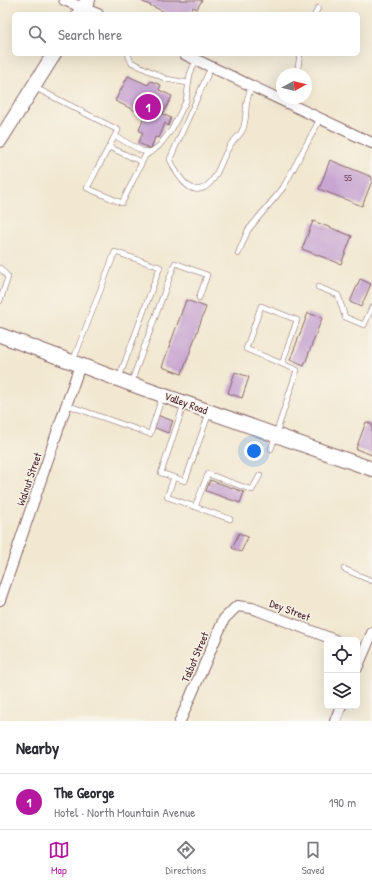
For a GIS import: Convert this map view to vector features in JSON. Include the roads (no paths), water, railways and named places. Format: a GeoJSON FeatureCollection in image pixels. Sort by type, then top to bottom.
{"type":"FeatureCollection","features":[{"type":"Feature","properties":{"kind":"main road"},"geometry":{"type":"LineString","coordinates":[[0,140],[53,56]]}},
{"type":"Feature","properties":{"kind":"main road","name":"Valley Road"},"geometry":{"type":"LineString","coordinates":[[0,336],[372,470]]}},
{"type":"Feature","properties":{"kind":"street"},"geometry":{"type":"LineString","coordinates":[[64,0],[94,12]]}},
{"type":"Feature","properties":{"kind":"street"},"geometry":{"type":"LineString","coordinates":[[188,56],[251,86],[276,96]]}},
{"type":"Feature","properties":{"kind":"street"},"geometry":{"type":"LineString","coordinates":[[295,104],[320,119],[372,143]]}},
{"type":"Feature","properties":{"kind":"street","name":"Walnut Street"},"geometry":{"type":"LineString","coordinates":[[0,600],[67,405],[76,364]]}},
{"type":"Feature","properties":{"kind":"street","name":"Dey Street"},"geometry":{"type":"LineString","coordinates":[[237,606],[252,608],[327,637]]}},
{"type":"Feature","properties":{"kind":"street","name":"Talbot Street"},"geometry":{"type":"LineString","coordinates":[[180,721],[224,619],[237,606]]}},
{"type":"Feature","properties":{"kind":"street"},"geometry":{"type":"LineString","coordinates":[[360,650],[372,633]]}},
{"type":"Feature","properties":{"kind":"street"},"geometry":{"type":"LineString","coordinates":[[335,721],[340,709]]}},
{"type":"Feature","properties":{"kind":"lane"},"geometry":{"type":"LineString","coordinates":[[316,12],[318,8]]}},
{"type":"Feature","properties":{"kind":"lane"},"geometry":{"type":"LineString","coordinates":[[129,56],[131,62],[166,79],[188,83]]}},
{"type":"Feature","properties":{"kind":"lane"},"geometry":{"type":"LineString","coordinates":[[298,68],[300,56]]}},
{"type":"Feature","properties":{"kind":"lane"},"geometry":{"type":"LineString","coordinates":[[34,87],[118,130],[87,188],[122,203],[145,156],[159,146],[172,129],[186,100],[190,74],[196,60]]}},
{"type":"Feature","properties":{"kind":"lane"},"geometry":{"type":"LineString","coordinates":[[211,67],[170,159],[175,172],[189,187],[199,189],[207,186],[215,177],[229,147],[242,131],[245,123],[247,101],[251,86]]}},
{"type":"Feature","properties":{"kind":"lane"},"geometry":{"type":"LineString","coordinates":[[238,254],[248,230],[283,188],[320,119]]}},
{"type":"Feature","properties":{"kind":"lane"},"geometry":{"type":"LineString","coordinates":[[115,136],[142,150],[151,152]]}},
{"type":"Feature","properties":{"kind":"lane"},"geometry":{"type":"LineString","coordinates":[[109,147],[142,162]]}},
{"type":"Feature","properties":{"kind":"lane"},"geometry":{"type":"LineString","coordinates":[[76,364],[115,252],[160,267],[125,382]]}},
{"type":"Feature","properties":{"kind":"lane"},"geometry":{"type":"LineString","coordinates":[[125,382],[175,263],[207,275],[199,298]]}},
{"type":"Feature","properties":{"kind":"lane"},"geometry":{"type":"LineString","coordinates":[[0,268],[8,277],[0,301]]}},
{"type":"Feature","properties":{"kind":"lane"},"geometry":{"type":"LineString","coordinates":[[318,287],[338,295],[345,318],[364,325],[372,307]]}},
{"type":"Feature","properties":{"kind":"lane"},"geometry":{"type":"LineString","coordinates":[[271,449],[296,370],[246,349],[261,306],[297,320],[282,364]]}},
{"type":"Feature","properties":{"kind":"lane"},"geometry":{"type":"LineString","coordinates":[[67,405],[150,434],[163,395]]}},
{"type":"Feature","properties":{"kind":"lane"},"geometry":{"type":"LineString","coordinates":[[184,403],[161,473],[185,481],[209,412]]}},
{"type":"Feature","properties":{"kind":"lane"},"geometry":{"type":"LineString","coordinates":[[195,507],[208,474],[252,490],[260,475]]}},
{"type":"Feature","properties":{"kind":"lane"},"geometry":{"type":"LineString","coordinates":[[174,477],[167,497],[230,519]]}},
{"type":"Feature","properties":{"kind":"lane"},"geometry":{"type":"LineString","coordinates":[[344,569],[372,581]]}},
{"type":"Feature","properties":{"kind":"place","name":"The George"},"geometry":{"type":"Point","coordinates":[148,107]}}]}
